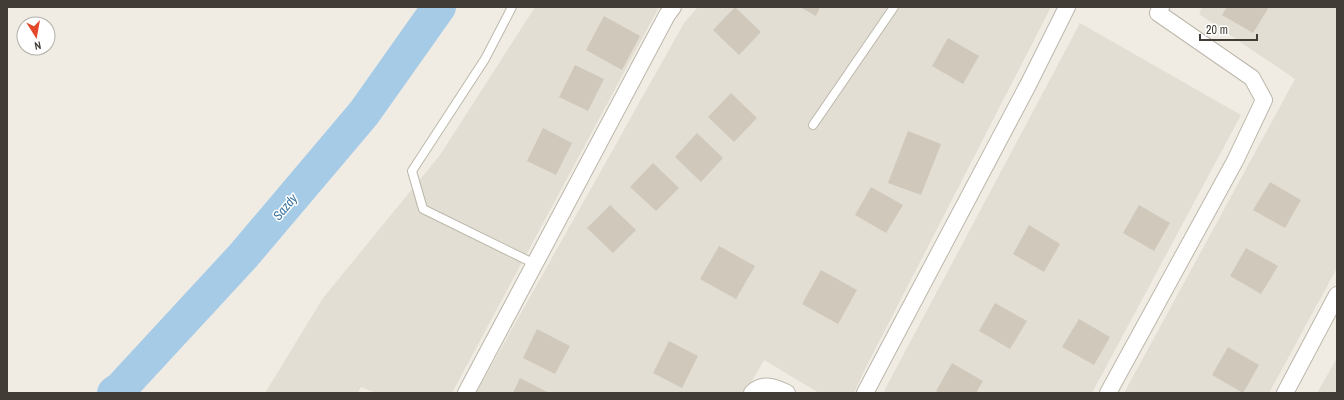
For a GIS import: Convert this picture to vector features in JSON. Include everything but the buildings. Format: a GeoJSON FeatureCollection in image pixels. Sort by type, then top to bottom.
{"type":"FeatureCollection","features":[{"type":"Feature","properties":{"kind":"street"},"geometry":{"type":"LineString","coordinates":[[466,393],[667,15],[674,7]]}},
{"type":"Feature","properties":{"kind":"street"},"geometry":{"type":"LineString","coordinates":[[865,393],[1028,85],[1067,7]]}},
{"type":"Feature","properties":{"kind":"street"},"geometry":{"type":"LineString","coordinates":[[1108,393],[1235,161],[1264,100],[1252,78],[1156,9]]}},
{"type":"Feature","properties":{"kind":"street"},"geometry":{"type":"LineString","coordinates":[[1285,393],[1337,295]]}},
{"type":"Feature","properties":{"kind":"street"},"geometry":{"type":"LineString","coordinates":[[752,393],[763,386],[774,386],[788,393]]}},
{"type":"Feature","properties":{"kind":"lane"},"geometry":{"type":"LineString","coordinates":[[512,7],[485,59],[412,171],[423,209],[535,264]]}},
{"type":"Feature","properties":{"kind":"lane"},"geometry":{"type":"LineString","coordinates":[[813,125],[894,7]]}},
{"type":"Feature","properties":{"kind":"shaded area"},"geometry":{"type":"Polygon","coordinates":[[[535,7],[659,7],[452,393],[376,393],[361,387],[358,393],[265,393],[323,298],[440,155],[535,7]]]}},
{"type":"Feature","properties":{"kind":"shaded area"},"geometry":{"type":"Polygon","coordinates":[[[698,7],[1051,7],[854,393],[819,393],[764,360],[745,393],[476,393],[684,23],[698,7]]]}},
{"type":"Feature","properties":{"kind":"shaded area"},"geometry":{"type":"Polygon","coordinates":[[[1202,7],[1337,7],[1337,268],[1269,393],[1124,393],[1295,79],[1199,14],[1202,7]]]}},
{"type":"Feature","properties":{"kind":"shaded area"},"geometry":{"type":"Polygon","coordinates":[[[1080,23],[1241,115],[1092,393],[888,393],[884,391],[1080,23]]]}},
{"type":"Feature","properties":{"kind":"shaded area"},"geometry":{"type":"Polygon","coordinates":[[[1337,358],[1337,393],[1317,393],[1337,358]]]}},
{"type":"Feature","properties":{"kind":"waterway","name":"Sazdy"},"geometry":{"type":"LineString","coordinates":[[114,393],[121,388],[243,256],[364,113],[439,7]]}}]}
